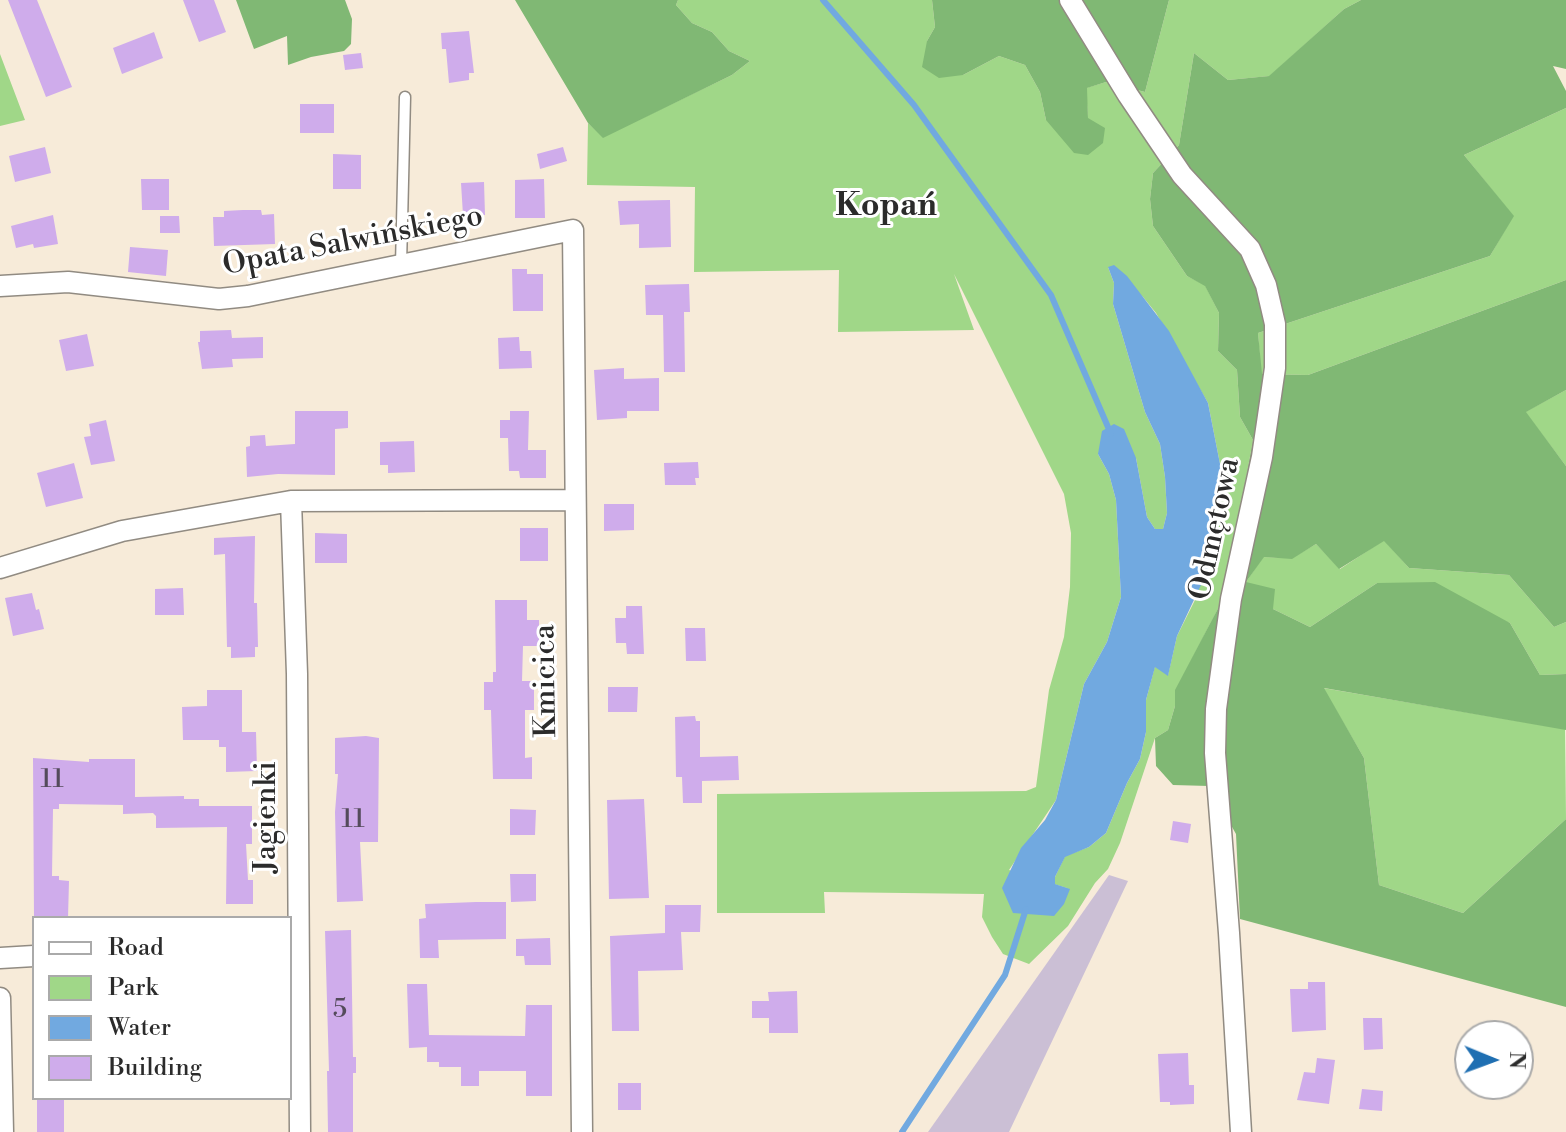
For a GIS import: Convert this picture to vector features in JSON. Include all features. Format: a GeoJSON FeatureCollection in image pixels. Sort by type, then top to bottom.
{"type":"FeatureCollection","features":[{"type":"Feature","properties":{"kind":"street","name":"Odmętowa"},"geometry":{"type":"LineString","coordinates":[[1070,0],[1182,175],[1250,249],[1266,285],[1275,324],[1275,368],[1262,457],[1231,599],[1216,709],[1215,753],[1241,1132]]}},
{"type":"Feature","properties":{"kind":"street","name":"Opata Salwińskiego"},"geometry":{"type":"LineString","coordinates":[[0,286],[68,282],[219,299],[248,296],[573,230]]}},
{"type":"Feature","properties":{"kind":"street","name":"Kmicica"},"geometry":{"type":"LineString","coordinates":[[573,230],[582,1132]]}},
{"type":"Feature","properties":{"kind":"street"},"geometry":{"type":"LineString","coordinates":[[0,568],[122,531],[291,501],[574,500]]}},
{"type":"Feature","properties":{"kind":"street","name":"Jagienki"},"geometry":{"type":"LineString","coordinates":[[291,501],[297,674],[300,1132]]}},
{"type":"Feature","properties":{"kind":"street"},"geometry":{"type":"LineString","coordinates":[[0,958],[32,956]]}},
{"type":"Feature","properties":{"kind":"street"},"geometry":{"type":"LineString","coordinates":[[0,998],[3,1132]]}},
{"type":"Feature","properties":{"kind":"lane"},"geometry":{"type":"LineString","coordinates":[[401,265],[405,97]]}},
{"type":"Feature","properties":{"kind":"shaded area"},"geometry":{"type":"Polygon","coordinates":[[[1109,875],[1128,881],[1009,1132],[928,1132],[1109,875]]]}},
{"type":"Feature","properties":{"kind":"green space"},"geometry":{"type":"Polygon","coordinates":[[[236,0],[345,0],[352,19],[351,44],[344,51],[288,65],[287,36],[254,49],[236,0]]]}},
{"type":"Feature","properties":{"kind":"green space"},"geometry":{"type":"Polygon","coordinates":[[[515,0],[678,0],[676,5],[692,23],[712,32],[729,51],[750,61],[732,75],[603,138],[588,123],[515,0]]]}},
{"type":"Feature","properties":{"kind":"green space"},"geometry":{"type":"Polygon","coordinates":[[[678,0],[932,0],[935,27],[927,41],[963,75],[999,56],[1025,65],[1040,92],[1046,120],[1088,118],[1086,88],[1106,82],[1145,92],[1169,0],[1361,0],[1344,9],[1270,76],[1228,80],[1194,53],[1179,145],[1153,173],[1150,199],[1153,226],[1187,276],[1205,285],[1219,313],[1218,351],[1237,370],[1240,417],[1253,440],[1224,597],[1176,690],[1168,730],[1155,738],[1120,843],[1108,869],[1095,883],[1068,926],[1029,964],[1003,954],[992,937],[982,917],[984,894],[824,892],[825,913],[717,913],[717,794],[1026,791],[1036,787],[1049,690],[1064,637],[1070,587],[1071,533],[1064,494],[954,274],[974,330],[838,332],[839,270],[694,272],[695,187],[587,185],[588,123],[603,137],[732,75],[750,61],[729,51],[712,32],[692,23],[676,5],[678,0]],[[1108,267],[1114,283],[1113,304],[1145,412],[1160,444],[1167,513],[1163,529],[1155,529],[1147,517],[1136,458],[1098,454],[1109,474],[1116,500],[1121,597],[1107,642],[1084,684],[1056,800],[1009,870],[1055,884],[1065,856],[1089,847],[1106,833],[1140,759],[1146,732],[1146,700],[1155,666],[1168,675],[1177,636],[1195,600],[1212,545],[1221,469],[1208,403],[1156,313],[1143,297],[1108,267]]]}},
{"type":"Feature","properties":{"kind":"green space"},"geometry":{"type":"Polygon","coordinates":[[[932,0],[1169,0],[1145,92],[1106,82],[1087,88],[1088,118],[1105,128],[1103,143],[1088,155],[1074,153],[1046,120],[1040,92],[1025,65],[999,56],[963,75],[939,78],[922,67],[927,41],[935,27],[932,0]]]}},
{"type":"Feature","properties":{"kind":"green space"},"geometry":{"type":"Polygon","coordinates":[[[1361,0],[1566,0],[1566,69],[1553,66],[1566,91],[1566,108],[1464,155],[1514,216],[1490,256],[1258,333],[1262,374],[1308,375],[1566,280],[1566,390],[1526,412],[1566,466],[1566,622],[1554,627],[1509,575],[1409,568],[1384,541],[1339,569],[1316,544],[1292,559],[1264,557],[1246,582],[1275,589],[1273,609],[1310,627],[1377,583],[1435,582],[1510,623],[1540,675],[1566,674],[1566,730],[1324,688],[1364,758],[1379,885],[1463,913],[1566,819],[1566,1007],[1240,919],[1236,834],[1209,786],[1173,785],[1156,766],[1155,738],[1168,730],[1175,706],[1175,690],[1224,597],[1253,440],[1240,417],[1237,370],[1218,351],[1219,313],[1205,286],[1187,276],[1153,226],[1150,199],[1153,173],[1179,145],[1194,53],[1228,80],[1269,76],[1344,9],[1361,0]]]}},
{"type":"Feature","properties":{"kind":"green space"},"geometry":{"type":"Polygon","coordinates":[[[0,54],[25,120],[0,126],[0,54]]]}},
{"type":"Feature","properties":{"kind":"green space"},"geometry":{"type":"Polygon","coordinates":[[[1566,108],[1566,280],[1308,375],[1261,374],[1258,333],[1490,256],[1513,216],[1464,155],[1566,108]]]}},
{"type":"Feature","properties":{"kind":"green space"},"geometry":{"type":"Polygon","coordinates":[[[1566,390],[1566,466],[1525,412],[1566,390]]]}},
{"type":"Feature","properties":{"kind":"green space"},"geometry":{"type":"Polygon","coordinates":[[[1384,540],[1409,568],[1509,575],[1554,627],[1566,622],[1566,674],[1540,675],[1510,623],[1377,583],[1310,627],[1273,609],[1246,582],[1263,557],[1292,558],[1316,544],[1340,569],[1384,540]]]}},
{"type":"Feature","properties":{"kind":"green space"},"geometry":{"type":"Polygon","coordinates":[[[1323,688],[1565,729],[1566,819],[1463,913],[1379,885],[1364,758],[1323,688]]]}},
{"type":"Feature","properties":{"kind":"water"},"geometry":{"type":"Polygon","coordinates":[[[1114,265],[1127,276],[1169,331],[1208,403],[1221,469],[1212,545],[1208,570],[1177,636],[1168,676],[1155,667],[1146,700],[1146,732],[1140,759],[1106,833],[1089,847],[1065,857],[1055,877],[1055,884],[1070,889],[1064,904],[1054,916],[1013,913],[1002,888],[1021,848],[1045,820],[1056,800],[1084,684],[1107,642],[1121,597],[1116,500],[1109,474],[1098,454],[1102,431],[1114,424],[1124,429],[1136,458],[1147,517],[1155,529],[1163,529],[1167,513],[1160,444],[1145,412],[1113,304],[1114,283],[1108,267],[1114,265]]]}},
{"type":"Feature","properties":{"kind":"building"},"geometry":{"type":"Polygon","coordinates":[[[8,0],[37,0],[72,87],[46,97],[8,0]]]}},
{"type":"Feature","properties":{"kind":"building"},"geometry":{"type":"Polygon","coordinates":[[[183,0],[214,0],[226,32],[199,42],[183,0]]]}},
{"type":"Feature","properties":{"kind":"building"},"geometry":{"type":"Polygon","coordinates":[[[469,31],[474,73],[469,73],[469,80],[449,83],[446,49],[442,49],[441,33],[469,31]]]}},
{"type":"Feature","properties":{"kind":"building"},"geometry":{"type":"Polygon","coordinates":[[[154,32],[163,58],[122,74],[113,48],[154,32]]]}},
{"type":"Feature","properties":{"kind":"building"},"geometry":{"type":"Polygon","coordinates":[[[361,53],[363,68],[345,70],[343,55],[361,53]]]}},
{"type":"Feature","properties":{"kind":"building"},"geometry":{"type":"Polygon","coordinates":[[[300,104],[334,104],[334,133],[300,133],[300,104]]]}},
{"type":"Feature","properties":{"kind":"building"},"geometry":{"type":"Polygon","coordinates":[[[45,147],[51,173],[15,182],[9,156],[45,147]]]}},
{"type":"Feature","properties":{"kind":"building"},"geometry":{"type":"Polygon","coordinates":[[[563,147],[567,161],[540,169],[537,154],[563,147]]]}},
{"type":"Feature","properties":{"kind":"building"},"geometry":{"type":"Polygon","coordinates":[[[333,154],[361,155],[361,189],[333,189],[333,154]]]}},
{"type":"Feature","properties":{"kind":"building"},"geometry":{"type":"Polygon","coordinates":[[[141,179],[169,179],[169,210],[142,210],[141,179]]]}},
{"type":"Feature","properties":{"kind":"building"},"geometry":{"type":"Polygon","coordinates":[[[544,179],[545,218],[515,218],[515,180],[544,179]]]}},
{"type":"Feature","properties":{"kind":"building"},"geometry":{"type":"Polygon","coordinates":[[[484,182],[485,215],[463,215],[461,183],[484,182]]]}},
{"type":"Feature","properties":{"kind":"building"},"geometry":{"type":"Polygon","coordinates":[[[670,200],[671,247],[639,248],[639,224],[620,225],[618,201],[670,200]]]}},
{"type":"Feature","properties":{"kind":"building"},"geometry":{"type":"Polygon","coordinates":[[[261,210],[262,215],[274,214],[275,244],[214,246],[213,217],[224,217],[224,211],[261,210]]]}},
{"type":"Feature","properties":{"kind":"building"},"geometry":{"type":"Polygon","coordinates":[[[53,215],[58,244],[16,248],[11,226],[53,215]]]}},
{"type":"Feature","properties":{"kind":"building"},"geometry":{"type":"Polygon","coordinates":[[[160,216],[179,216],[180,233],[160,233],[160,216]]]}},
{"type":"Feature","properties":{"kind":"building"},"geometry":{"type":"Polygon","coordinates":[[[130,247],[168,250],[166,276],[128,272],[130,247]]]}},
{"type":"Feature","properties":{"kind":"building"},"geometry":{"type":"Polygon","coordinates":[[[512,269],[527,269],[527,274],[543,274],[543,311],[513,311],[512,269]]]}},
{"type":"Feature","properties":{"kind":"building"},"geometry":{"type":"Polygon","coordinates":[[[689,284],[690,312],[684,312],[685,372],[664,372],[663,315],[646,315],[645,285],[689,284]]]}},
{"type":"Feature","properties":{"kind":"building"},"geometry":{"type":"Polygon","coordinates":[[[231,330],[232,338],[263,337],[263,358],[232,359],[233,367],[202,369],[198,342],[200,331],[231,330]]]}},
{"type":"Feature","properties":{"kind":"building"},"geometry":{"type":"Polygon","coordinates":[[[87,334],[94,366],[66,371],[59,340],[87,334]]]}},
{"type":"Feature","properties":{"kind":"building"},"geometry":{"type":"Polygon","coordinates":[[[519,337],[520,351],[531,351],[532,368],[499,369],[498,338],[519,337]]]}},
{"type":"Feature","properties":{"kind":"building"},"geometry":{"type":"Polygon","coordinates":[[[624,368],[624,379],[659,378],[659,411],[627,411],[627,418],[597,420],[594,370],[624,368]]]}},
{"type":"Feature","properties":{"kind":"building"},"geometry":{"type":"Polygon","coordinates":[[[295,411],[348,411],[348,428],[335,429],[335,475],[247,477],[246,447],[250,446],[250,436],[265,435],[266,446],[295,444],[295,411]]]}},
{"type":"Feature","properties":{"kind":"building"},"geometry":{"type":"Polygon","coordinates":[[[510,411],[529,411],[528,450],[546,450],[546,478],[520,478],[519,471],[509,471],[508,438],[500,438],[500,420],[510,420],[510,411]]]}},
{"type":"Feature","properties":{"kind":"building"},"geometry":{"type":"Polygon","coordinates":[[[106,420],[115,461],[91,465],[84,437],[91,436],[89,424],[106,420]]]}},
{"type":"Feature","properties":{"kind":"building"},"geometry":{"type":"Polygon","coordinates":[[[414,441],[415,472],[388,473],[388,465],[380,465],[380,442],[414,441]]]}},
{"type":"Feature","properties":{"kind":"building"},"geometry":{"type":"Polygon","coordinates":[[[698,462],[696,485],[665,485],[664,463],[698,462]]]}},
{"type":"Feature","properties":{"kind":"building"},"geometry":{"type":"Polygon","coordinates":[[[74,463],[83,498],[46,507],[37,473],[74,463]]]}},
{"type":"Feature","properties":{"kind":"building"},"geometry":{"type":"Polygon","coordinates":[[[604,504],[634,504],[634,530],[604,531],[604,504]]]}},
{"type":"Feature","properties":{"kind":"building"},"geometry":{"type":"Polygon","coordinates":[[[520,528],[548,528],[548,561],[520,561],[520,528]]]}},
{"type":"Feature","properties":{"kind":"building"},"geometry":{"type":"Polygon","coordinates":[[[315,533],[347,534],[347,563],[315,563],[315,533]]]}},
{"type":"Feature","properties":{"kind":"building"},"geometry":{"type":"Polygon","coordinates":[[[255,536],[254,603],[257,603],[258,647],[255,647],[255,657],[231,658],[231,647],[227,647],[225,554],[214,555],[214,538],[255,536]]]}},
{"type":"Feature","properties":{"kind":"building"},"geometry":{"type":"Polygon","coordinates":[[[183,588],[184,615],[155,615],[155,589],[183,588]]]}},
{"type":"Feature","properties":{"kind":"building"},"geometry":{"type":"Polygon","coordinates":[[[32,593],[44,629],[13,636],[5,598],[32,593]]]}},
{"type":"Feature","properties":{"kind":"building"},"geometry":{"type":"Polygon","coordinates":[[[495,600],[527,600],[527,620],[539,620],[539,646],[523,646],[522,681],[534,681],[534,710],[525,710],[525,758],[532,757],[532,779],[493,779],[491,710],[484,710],[484,682],[493,682],[493,672],[496,672],[495,600]]]}},
{"type":"Feature","properties":{"kind":"building"},"geometry":{"type":"Polygon","coordinates":[[[626,606],[642,606],[644,654],[627,654],[626,643],[616,643],[615,618],[626,618],[626,606]]]}},
{"type":"Feature","properties":{"kind":"building"},"geometry":{"type":"Polygon","coordinates":[[[685,628],[705,628],[706,661],[686,661],[685,628]]]}},
{"type":"Feature","properties":{"kind":"building"},"geometry":{"type":"Polygon","coordinates":[[[608,687],[638,687],[637,712],[608,712],[608,687]]]}},
{"type":"Feature","properties":{"kind":"building"},"geometry":{"type":"Polygon","coordinates":[[[207,690],[242,690],[242,732],[256,732],[257,771],[226,772],[226,747],[219,747],[219,740],[183,740],[182,707],[207,706],[207,690]]]}},
{"type":"Feature","properties":{"kind":"building"},"geometry":{"type":"Polygon","coordinates":[[[695,716],[696,721],[700,721],[700,757],[738,756],[739,780],[702,781],[702,803],[683,803],[682,777],[676,777],[675,717],[695,716]]]}},
{"type":"Feature","properties":{"kind":"building"},"geometry":{"type":"Polygon","coordinates":[[[335,738],[379,738],[378,842],[360,842],[363,901],[337,902],[335,812],[338,774],[335,774],[335,738]]]}},
{"type":"Feature","properties":{"kind":"building"},"geometry":{"type":"Polygon","coordinates":[[[33,758],[89,762],[89,759],[135,759],[135,797],[184,796],[184,799],[199,799],[199,806],[252,806],[252,844],[246,844],[248,880],[253,880],[253,904],[226,904],[227,827],[156,828],[153,813],[123,814],[123,805],[59,804],[59,809],[53,809],[52,876],[69,881],[68,916],[34,916],[33,758]]]}},
{"type":"Feature","properties":{"kind":"building"},"geometry":{"type":"Polygon","coordinates":[[[644,799],[649,898],[609,899],[607,800],[644,799]]]}},
{"type":"Feature","properties":{"kind":"building"},"geometry":{"type":"Polygon","coordinates":[[[510,809],[536,810],[535,835],[510,835],[510,809]]]}},
{"type":"Feature","properties":{"kind":"building"},"geometry":{"type":"Polygon","coordinates":[[[1173,821],[1191,824],[1188,843],[1170,840],[1173,821]]]}},
{"type":"Feature","properties":{"kind":"building"},"geometry":{"type":"Polygon","coordinates":[[[510,874],[536,874],[536,901],[511,902],[510,874]]]}},
{"type":"Feature","properties":{"kind":"building"},"geometry":{"type":"Polygon","coordinates":[[[506,902],[506,939],[438,940],[439,958],[420,958],[419,919],[426,918],[425,904],[506,902]]]}},
{"type":"Feature","properties":{"kind":"building"},"geometry":{"type":"Polygon","coordinates":[[[665,905],[701,905],[700,932],[681,932],[683,970],[638,971],[639,1031],[612,1031],[610,936],[665,933],[665,905]]]}},
{"type":"Feature","properties":{"kind":"building"},"geometry":{"type":"Polygon","coordinates":[[[351,930],[353,1057],[356,1057],[353,1132],[328,1132],[325,931],[351,930]]]}},
{"type":"Feature","properties":{"kind":"building"},"geometry":{"type":"Polygon","coordinates":[[[550,938],[551,965],[525,965],[524,956],[516,956],[516,939],[550,938]]]}},
{"type":"Feature","properties":{"kind":"building"},"geometry":{"type":"Polygon","coordinates":[[[1308,982],[1325,982],[1326,1030],[1292,1032],[1290,989],[1308,989],[1308,982]]]}},
{"type":"Feature","properties":{"kind":"building"},"geometry":{"type":"Polygon","coordinates":[[[407,984],[427,984],[429,1035],[525,1036],[526,1005],[552,1005],[552,1096],[526,1096],[526,1071],[479,1071],[479,1086],[461,1086],[461,1067],[439,1067],[439,1062],[427,1062],[427,1047],[409,1048],[407,984]]]}},
{"type":"Feature","properties":{"kind":"building"},"geometry":{"type":"Polygon","coordinates":[[[797,991],[798,1033],[769,1033],[769,1018],[752,1018],[752,1001],[769,1001],[768,992],[797,991]]]}},
{"type":"Feature","properties":{"kind":"building"},"geometry":{"type":"Polygon","coordinates":[[[1363,1018],[1382,1018],[1383,1049],[1364,1050],[1363,1018]]]}},
{"type":"Feature","properties":{"kind":"building"},"geometry":{"type":"Polygon","coordinates":[[[1188,1053],[1189,1085],[1194,1085],[1194,1104],[1170,1105],[1170,1102],[1160,1102],[1158,1054],[1188,1053]]]}},
{"type":"Feature","properties":{"kind":"building"},"geometry":{"type":"Polygon","coordinates":[[[1317,1058],[1335,1060],[1329,1104],[1297,1100],[1304,1072],[1315,1073],[1317,1058]]]}},
{"type":"Feature","properties":{"kind":"building"},"geometry":{"type":"Polygon","coordinates":[[[618,1083],[641,1083],[641,1110],[618,1110],[618,1083]]]}},
{"type":"Feature","properties":{"kind":"building"},"geometry":{"type":"Polygon","coordinates":[[[1362,1089],[1383,1091],[1382,1111],[1359,1109],[1362,1089]]]}},
{"type":"Feature","properties":{"kind":"building"},"geometry":{"type":"Polygon","coordinates":[[[37,1100],[64,1100],[64,1132],[37,1132],[37,1100]]]}},
{"type":"Feature","properties":{"kind":"waterway"},"geometry":{"type":"LineString","coordinates":[[823,0],[914,105],[1051,295],[1111,434]]}},
{"type":"Feature","properties":{"kind":"waterway"},"geometry":{"type":"LineString","coordinates":[[902,1132],[1005,975],[1026,909]]}},
{"type":"Feature","properties":{"kind":"district","name":"Kopań"},"geometry":{"type":"Point","coordinates":[886,207]}}]}
